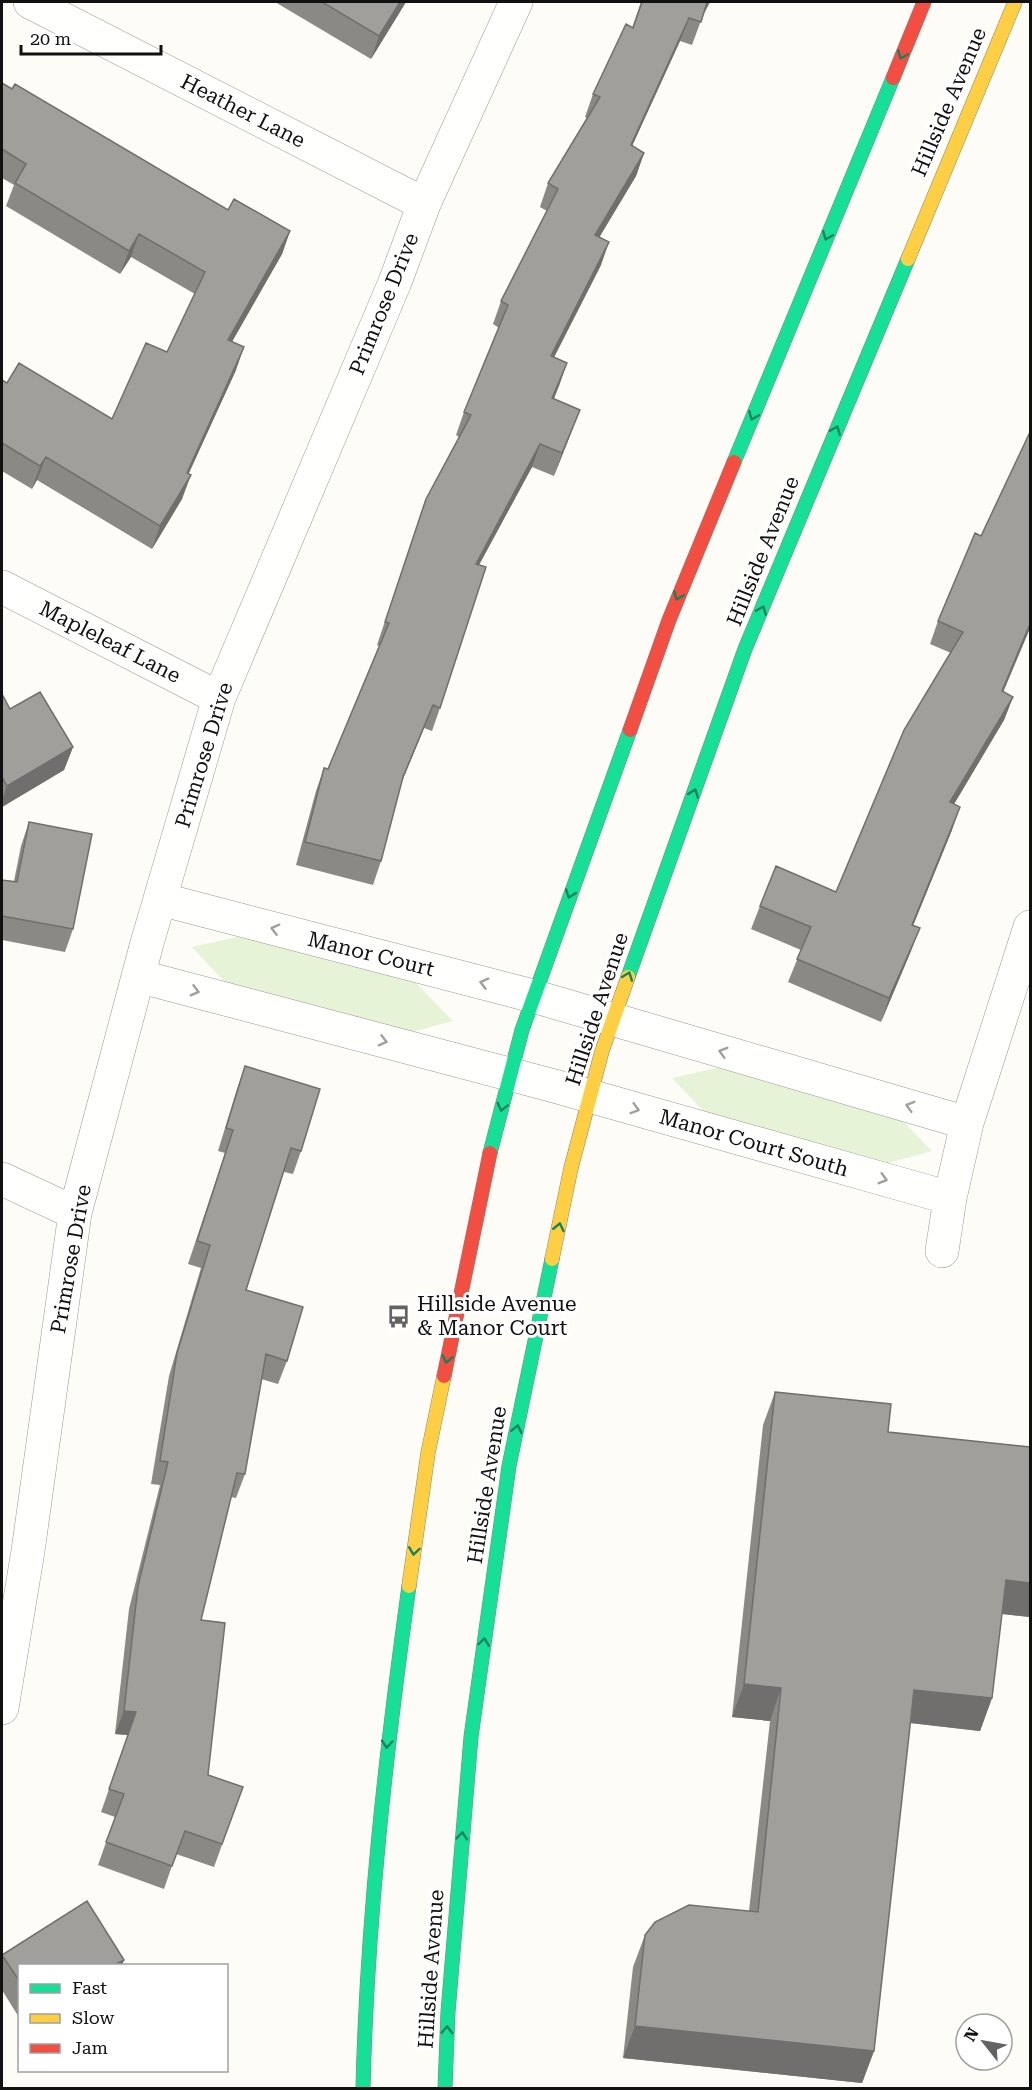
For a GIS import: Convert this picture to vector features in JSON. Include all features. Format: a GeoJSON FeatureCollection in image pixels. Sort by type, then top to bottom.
{"type":"FeatureCollection","features":[{"type":"Feature","properties":{"kind":"main road"},"geometry":{"type":"LineString","coordinates":[[363,2088],[365,2008],[389,1728],[428,1453],[491,1149],[522,1030],[669,620],[924,2]]}},
{"type":"Feature","properties":{"kind":"main road","name":"Hillside Avenue"},"geometry":{"type":"LineString","coordinates":[[446,2088],[448,2012],[471,1737],[509,1466],[569,1180],[602,1051],[745,649],[1015,2]]}},
{"type":"Feature","properties":{"kind":"street","name":"Heather Lane"},"geometry":{"type":"LineString","coordinates":[[30,2],[424,204]]}},
{"type":"Feature","properties":{"kind":"street","name":"Primrose Drive"},"geometry":{"type":"LineString","coordinates":[[2,1708],[28,1551],[75,1212],[138,976],[219,698],[395,282],[424,204],[516,2]]}},
{"type":"Feature","properties":{"kind":"street","name":"Mapleleaf Lane"},"geometry":{"type":"LineString","coordinates":[[2,587],[219,698]]}},
{"type":"Feature","properties":{"kind":"street","name":"Manor Court"},"geometry":{"type":"LineString","coordinates":[[160,899],[613,1019]]}},
{"type":"Feature","properties":{"kind":"street"},"geometry":{"type":"LineString","coordinates":[[942,1251],[950,1198],[966,1123],[1030,927]]}},
{"type":"Feature","properties":{"kind":"street"},"geometry":{"type":"LineString","coordinates":[[138,976],[510,1075]]}},
{"type":"Feature","properties":{"kind":"street"},"geometry":{"type":"LineString","coordinates":[[613,1019],[966,1123]]}},
{"type":"Feature","properties":{"kind":"street","name":"Manor Court South"},"geometry":{"type":"LineString","coordinates":[[510,1075],[950,1198]]}},
{"type":"Feature","properties":{"kind":"street"},"geometry":{"type":"LineString","coordinates":[[2,1179],[75,1212]]}},
{"type":"Feature","properties":{"kind":"street","name":"Primrose Drive"},"geometry":{"type":"LineString","coordinates":[[2,1588],[28,1551]]}},
{"type":"Feature","properties":{"kind":"green space"},"geometry":{"type":"Polygon","coordinates":[[[250,934],[414,981],[453,1021],[397,1036],[232,990],[192,947],[250,934]]]}},
{"type":"Feature","properties":{"kind":"green space"},"geometry":{"type":"Polygon","coordinates":[[[730,1065],[894,1112],[932,1151],[877,1166],[712,1120],[672,1078],[730,1065]]]}},
{"type":"Feature","properties":{"kind":"building"},"geometry":{"type":"Polygon","coordinates":[[[322,2],[400,2],[379,36],[322,2]]]}},
{"type":"Feature","properties":{"kind":"building"},"geometry":{"type":"Polygon","coordinates":[[[642,2],[707,2],[701,22],[689,18],[631,145],[644,153],[595,235],[609,242],[551,356],[567,363],[552,398],[580,410],[562,453],[540,444],[476,564],[486,567],[440,708],[433,705],[403,777],[381,861],[305,842],[324,768],[328,769],[389,623],[385,622],[426,499],[471,415],[464,412],[508,305],[501,301],[558,189],[548,183],[600,97],[593,94],[626,24],[633,28],[642,2]]]}},
{"type":"Feature","properties":{"kind":"building"},"geometry":{"type":"Polygon","coordinates":[[[2,83],[12,89],[15,84],[228,210],[234,199],[290,231],[228,340],[244,347],[187,473],[191,475],[160,526],[46,457],[40,466],[2,443],[2,380],[7,383],[19,363],[112,419],[146,343],[167,352],[205,272],[139,234],[129,251],[15,183],[26,164],[2,149],[2,83]]]}},
{"type":"Feature","properties":{"kind":"building"},"geometry":{"type":"Polygon","coordinates":[[[1030,432],[1030,624],[1002,691],[1013,697],[950,802],[960,807],[912,925],[920,928],[889,998],[797,959],[811,927],[760,906],[776,866],[836,892],[904,730],[963,632],[938,621],[975,533],[981,536],[1030,432]]]}},
{"type":"Feature","properties":{"kind":"building"},"geometry":{"type":"Polygon","coordinates":[[[40,692],[73,747],[7,786],[2,777],[2,694],[10,709],[40,692]]]}},
{"type":"Feature","properties":{"kind":"building"},"geometry":{"type":"Polygon","coordinates":[[[29,822],[92,834],[73,929],[2,916],[2,880],[17,882],[29,822]]]}},
{"type":"Feature","properties":{"kind":"building"},"geometry":{"type":"Polygon","coordinates":[[[245,1066],[320,1089],[301,1151],[291,1148],[246,1290],[303,1307],[287,1361],[266,1354],[245,1474],[237,1473],[201,1620],[225,1623],[208,1775],[243,1787],[222,1844],[185,1831],[172,1866],[106,1842],[124,1794],[109,1789],[136,1712],[124,1711],[138,1586],[168,1462],[160,1461],[177,1353],[210,1245],[197,1241],[233,1130],[226,1128],[245,1066]]]}},
{"type":"Feature","properties":{"kind":"building"},"geometry":{"type":"Polygon","coordinates":[[[775,1392],[891,1404],[888,1432],[1030,1447],[1030,1583],[1006,1580],[992,1698],[914,1690],[874,2051],[635,2026],[645,1935],[655,1922],[689,1905],[758,1912],[781,1688],[744,1684],[775,1392]]]}},
{"type":"Feature","properties":{"kind":"building"},"geometry":{"type":"Polygon","coordinates":[[[87,1901],[124,1960],[116,1964],[18,1964],[18,1979],[2,1955],[87,1901]]]}},
{"type":"Feature","properties":{"kind":"traffic: fast"},"geometry":{"type":"LineString","coordinates":[[734,462],[893,78]]}},
{"type":"Feature","properties":{"kind":"traffic: fast"},"geometry":{"type":"LineString","coordinates":[[628,977],[745,649],[908,259]]}},
{"type":"Feature","properties":{"kind":"traffic: fast"},"geometry":{"type":"LineString","coordinates":[[490,1153],[522,1030],[630,730]]}},
{"type":"Feature","properties":{"kind":"traffic: fast"},"geometry":{"type":"LineString","coordinates":[[445,2088],[448,2012],[471,1737],[509,1466],[552,1259]]}},
{"type":"Feature","properties":{"kind":"traffic: fast"},"geometry":{"type":"LineString","coordinates":[[363,2088],[373,1899],[409,1586]]}},
{"type":"Feature","properties":{"kind":"traffic: slow"},"geometry":{"type":"LineString","coordinates":[[908,259],[1015,2]]}},
{"type":"Feature","properties":{"kind":"traffic: slow"},"geometry":{"type":"LineString","coordinates":[[552,1259],[571,1168],[602,1051],[628,977]]}},
{"type":"Feature","properties":{"kind":"traffic: slow"},"geometry":{"type":"LineString","coordinates":[[409,1586],[428,1453],[444,1376]]}},
{"type":"Feature","properties":{"kind":"traffic: jam"},"geometry":{"type":"LineString","coordinates":[[893,78],[924,2]]}},
{"type":"Feature","properties":{"kind":"traffic: jam"},"geometry":{"type":"LineString","coordinates":[[630,730],[669,620],[734,462]]}},
{"type":"Feature","properties":{"kind":"traffic: jam"},"geometry":{"type":"LineString","coordinates":[[444,1376],[490,1153]]}},
{"type":"Feature","properties":{"kind":"place","name":"Hillside Avenue & Manor Court"},"geometry":{"type":"Point","coordinates":[399,1316]}}]}
